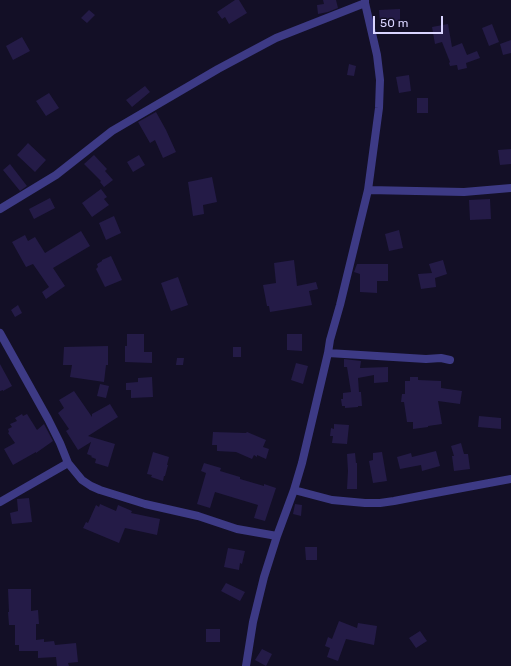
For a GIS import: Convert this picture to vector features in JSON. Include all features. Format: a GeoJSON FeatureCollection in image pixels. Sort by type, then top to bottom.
{"type":"FeatureCollection","features":[{"type":"Feature","properties":{"kind":"street"},"geometry":{"type":"LineString","coordinates":[[0,209],[56,175],[112,131],[218,69],[276,38],[365,2],[377,55],[380,80],[379,108],[368,190],[330,340],[302,463],[264,577],[253,622],[246,666]]}},
{"type":"Feature","properties":{"kind":"street"},"geometry":{"type":"LineString","coordinates":[[368,190],[464,192],[511,188]]}},
{"type":"Feature","properties":{"kind":"street"},"geometry":{"type":"LineString","coordinates":[[0,333],[48,419],[68,463],[82,480],[90,486],[146,504],[198,516],[237,528],[277,536]]}},
{"type":"Feature","properties":{"kind":"street"},"geometry":{"type":"LineString","coordinates":[[328,353],[426,359],[441,358],[450,360]]}},
{"type":"Feature","properties":{"kind":"street"},"geometry":{"type":"LineString","coordinates":[[0,502],[68,463]]}},
{"type":"Feature","properties":{"kind":"street"},"geometry":{"type":"LineString","coordinates":[[294,490],[332,500],[380,503],[511,479]]}},
{"type":"Feature","properties":{"kind":"building"},"geometry":{"type":"Polygon","coordinates":[[[235,0],[239,0],[247,13],[229,24],[225,17],[222,19],[217,12],[235,0]]]}},
{"type":"Feature","properties":{"kind":"building"},"geometry":{"type":"Polygon","coordinates":[[[323,0],[336,0],[338,8],[318,14],[317,5],[324,4],[323,0]]]}},
{"type":"Feature","properties":{"kind":"building"},"geometry":{"type":"Polygon","coordinates":[[[400,9],[400,21],[380,22],[379,10],[400,9]]]}},
{"type":"Feature","properties":{"kind":"building"},"geometry":{"type":"Polygon","coordinates":[[[89,10],[95,15],[87,23],[81,18],[89,10]]]}},
{"type":"Feature","properties":{"kind":"building"},"geometry":{"type":"Polygon","coordinates":[[[448,24],[452,47],[462,43],[467,55],[477,51],[480,58],[466,63],[467,68],[458,70],[457,65],[450,66],[450,62],[442,42],[435,44],[432,27],[448,24]]]}},
{"type":"Feature","properties":{"kind":"building"},"geometry":{"type":"Polygon","coordinates":[[[492,24],[499,42],[489,46],[482,28],[492,24]]]}},
{"type":"Feature","properties":{"kind":"building"},"geometry":{"type":"Polygon","coordinates":[[[22,37],[30,51],[13,60],[6,46],[22,37]]]}},
{"type":"Feature","properties":{"kind":"building"},"geometry":{"type":"Polygon","coordinates":[[[511,40],[511,53],[503,55],[500,44],[511,40]]]}},
{"type":"Feature","properties":{"kind":"building"},"geometry":{"type":"Polygon","coordinates":[[[349,64],[356,66],[354,76],[347,75],[349,64]]]}},
{"type":"Feature","properties":{"kind":"building"},"geometry":{"type":"Polygon","coordinates":[[[409,75],[411,91],[399,93],[396,77],[409,75]]]}},
{"type":"Feature","properties":{"kind":"building"},"geometry":{"type":"Polygon","coordinates":[[[145,86],[150,92],[132,107],[126,100],[145,86]]]}},
{"type":"Feature","properties":{"kind":"building"},"geometry":{"type":"Polygon","coordinates":[[[49,93],[59,108],[46,116],[36,101],[49,93]]]}},
{"type":"Feature","properties":{"kind":"building"},"geometry":{"type":"Polygon","coordinates":[[[417,98],[428,98],[428,113],[417,113],[417,98]]]}},
{"type":"Feature","properties":{"kind":"building"},"geometry":{"type":"Polygon","coordinates":[[[156,112],[176,152],[163,158],[155,140],[150,143],[138,122],[156,112]]]}},
{"type":"Feature","properties":{"kind":"building"},"geometry":{"type":"Polygon","coordinates":[[[28,143],[46,160],[35,172],[17,155],[28,143]]]}},
{"type":"Feature","properties":{"kind":"building"},"geometry":{"type":"Polygon","coordinates":[[[511,149],[511,164],[500,165],[498,150],[511,149]]]}},
{"type":"Feature","properties":{"kind":"building"},"geometry":{"type":"Polygon","coordinates":[[[94,155],[107,169],[105,171],[113,180],[104,187],[100,182],[101,181],[84,164],[94,155]]]}},
{"type":"Feature","properties":{"kind":"building"},"geometry":{"type":"Polygon","coordinates":[[[139,155],[145,165],[133,172],[127,162],[139,155]]]}},
{"type":"Feature","properties":{"kind":"building"},"geometry":{"type":"Polygon","coordinates":[[[10,164],[27,186],[20,191],[3,170],[10,164]]]}},
{"type":"Feature","properties":{"kind":"building"},"geometry":{"type":"Polygon","coordinates":[[[212,177],[217,202],[203,205],[204,214],[193,216],[188,182],[212,177]]]}},
{"type":"Feature","properties":{"kind":"building"},"geometry":{"type":"Polygon","coordinates":[[[101,189],[107,197],[104,199],[109,205],[92,217],[82,203],[101,189]]]}},
{"type":"Feature","properties":{"kind":"building"},"geometry":{"type":"Polygon","coordinates":[[[50,198],[55,208],[34,219],[29,209],[50,198]]]}},
{"type":"Feature","properties":{"kind":"building"},"geometry":{"type":"Polygon","coordinates":[[[490,199],[491,219],[470,220],[469,200],[490,199]]]}},
{"type":"Feature","properties":{"kind":"building"},"geometry":{"type":"Polygon","coordinates":[[[114,216],[121,233],[106,240],[99,223],[114,216]]]}},
{"type":"Feature","properties":{"kind":"building"},"geometry":{"type":"Polygon","coordinates":[[[399,230],[403,248],[389,251],[385,234],[399,230]]]}},
{"type":"Feature","properties":{"kind":"building"},"geometry":{"type":"Polygon","coordinates":[[[81,231],[90,246],[53,268],[65,286],[46,299],[42,292],[49,287],[33,264],[26,267],[12,242],[25,235],[28,241],[35,237],[45,253],[81,231]]]}},
{"type":"Feature","properties":{"kind":"building"},"geometry":{"type":"Polygon","coordinates":[[[111,256],[122,280],[105,287],[96,269],[98,267],[97,264],[111,256]]]}},
{"type":"Feature","properties":{"kind":"building"},"geometry":{"type":"Polygon","coordinates":[[[294,260],[297,286],[316,282],[318,289],[309,291],[312,305],[270,312],[269,306],[267,306],[263,285],[276,283],[274,263],[294,260]]]}},
{"type":"Feature","properties":{"kind":"building"},"geometry":{"type":"Polygon","coordinates":[[[443,260],[447,274],[435,278],[436,287],[421,289],[418,274],[432,273],[429,264],[443,260]]]}},
{"type":"Feature","properties":{"kind":"building"},"geometry":{"type":"Polygon","coordinates":[[[357,264],[388,264],[388,281],[377,281],[377,293],[360,292],[360,274],[354,272],[357,264]]]}},
{"type":"Feature","properties":{"kind":"building"},"geometry":{"type":"Polygon","coordinates":[[[178,277],[188,305],[171,311],[161,283],[178,277]]]}},
{"type":"Feature","properties":{"kind":"building"},"geometry":{"type":"Polygon","coordinates":[[[18,305],[22,313],[15,317],[11,310],[18,305]]]}},
{"type":"Feature","properties":{"kind":"building"},"geometry":{"type":"Polygon","coordinates":[[[127,334],[144,334],[144,352],[152,352],[152,363],[125,362],[127,334]]]}},
{"type":"Feature","properties":{"kind":"building"},"geometry":{"type":"Polygon","coordinates":[[[287,334],[302,334],[302,351],[287,350],[287,334]]]}},
{"type":"Feature","properties":{"kind":"building"},"geometry":{"type":"Polygon","coordinates":[[[108,346],[108,365],[106,365],[104,382],[70,377],[72,365],[63,365],[64,347],[108,346]]]}},
{"type":"Feature","properties":{"kind":"building"},"geometry":{"type":"Polygon","coordinates":[[[233,347],[241,347],[241,357],[233,357],[233,347]]]}},
{"type":"Feature","properties":{"kind":"building"},"geometry":{"type":"Polygon","coordinates":[[[177,358],[184,358],[183,365],[176,365],[177,358]]]}},
{"type":"Feature","properties":{"kind":"building"},"geometry":{"type":"Polygon","coordinates":[[[344,359],[361,361],[360,368],[388,367],[388,382],[374,383],[374,375],[358,378],[362,406],[345,408],[345,406],[342,406],[341,399],[343,399],[343,393],[351,392],[347,367],[344,367],[344,359]]]}},
{"type":"Feature","properties":{"kind":"building"},"geometry":{"type":"Polygon","coordinates":[[[296,363],[308,366],[303,384],[291,380],[296,363]]]}},
{"type":"Feature","properties":{"kind":"building"},"geometry":{"type":"Polygon","coordinates":[[[0,364],[12,386],[3,391],[0,391],[0,364]]]}},
{"type":"Feature","properties":{"kind":"building"},"geometry":{"type":"Polygon","coordinates":[[[152,377],[153,397],[131,398],[131,390],[126,390],[126,383],[138,382],[138,378],[152,377]]]}},
{"type":"Feature","properties":{"kind":"building"},"geometry":{"type":"Polygon","coordinates":[[[410,377],[418,377],[418,380],[441,381],[441,388],[462,391],[460,404],[438,401],[442,424],[413,429],[413,422],[407,422],[404,402],[401,402],[402,394],[405,394],[405,381],[410,381],[410,377]]]}},
{"type":"Feature","properties":{"kind":"building"},"geometry":{"type":"Polygon","coordinates":[[[100,384],[109,386],[106,398],[97,396],[100,384]]]}},
{"type":"Feature","properties":{"kind":"building"},"geometry":{"type":"Polygon","coordinates":[[[74,391],[92,417],[92,414],[110,404],[118,417],[88,436],[115,444],[108,467],[95,463],[96,459],[87,454],[91,442],[78,450],[66,431],[69,429],[58,413],[64,408],[59,400],[74,391]]]}},
{"type":"Feature","properties":{"kind":"building"},"geometry":{"type":"Polygon","coordinates":[[[22,414],[23,416],[27,414],[37,430],[44,424],[53,441],[36,453],[13,465],[4,449],[15,443],[8,433],[8,429],[12,427],[10,424],[17,421],[15,418],[22,414]]]}},
{"type":"Feature","properties":{"kind":"building"},"geometry":{"type":"Polygon","coordinates":[[[479,416],[501,418],[501,429],[478,427],[479,416]]]}},
{"type":"Feature","properties":{"kind":"building"},"geometry":{"type":"Polygon","coordinates":[[[334,424],[349,425],[347,444],[332,443],[333,436],[330,436],[331,428],[334,429],[334,424]]]}},
{"type":"Feature","properties":{"kind":"building"},"geometry":{"type":"Polygon","coordinates":[[[213,432],[247,432],[266,440],[263,447],[269,449],[266,459],[257,455],[257,457],[254,455],[252,459],[236,452],[217,451],[217,445],[212,445],[213,432]]]}},
{"type":"Feature","properties":{"kind":"building"},"geometry":{"type":"Polygon","coordinates":[[[461,443],[464,454],[468,454],[470,469],[454,471],[452,456],[454,456],[451,446],[461,443]]]}},
{"type":"Feature","properties":{"kind":"building"},"geometry":{"type":"Polygon","coordinates":[[[436,451],[440,466],[422,471],[421,465],[400,469],[397,457],[411,453],[412,457],[436,451]]]}},
{"type":"Feature","properties":{"kind":"building"},"geometry":{"type":"Polygon","coordinates":[[[153,452],[169,457],[163,481],[147,474],[153,452]]]}},
{"type":"Feature","properties":{"kind":"building"},"geometry":{"type":"Polygon","coordinates":[[[382,452],[387,481],[373,483],[369,461],[373,460],[373,453],[382,452]]]}},
{"type":"Feature","properties":{"kind":"building"},"geometry":{"type":"Polygon","coordinates":[[[355,453],[357,463],[357,489],[347,489],[347,454],[355,453]]]}},
{"type":"Feature","properties":{"kind":"building"},"geometry":{"type":"Polygon","coordinates":[[[204,463],[221,468],[220,471],[240,477],[240,479],[276,488],[265,521],[254,518],[258,505],[215,492],[210,508],[197,504],[206,473],[201,471],[204,463]]]}},
{"type":"Feature","properties":{"kind":"building"},"geometry":{"type":"Polygon","coordinates":[[[29,498],[32,522],[12,524],[10,513],[18,511],[17,499],[29,498]]]}},
{"type":"Feature","properties":{"kind":"building"},"geometry":{"type":"Polygon","coordinates":[[[100,504],[116,511],[118,505],[132,511],[131,513],[160,519],[157,535],[125,528],[119,543],[83,528],[86,522],[88,523],[96,505],[99,507],[100,504]]]}},
{"type":"Feature","properties":{"kind":"building"},"geometry":{"type":"Polygon","coordinates":[[[295,504],[302,505],[301,516],[293,514],[295,504]]]}},
{"type":"Feature","properties":{"kind":"building"},"geometry":{"type":"Polygon","coordinates":[[[305,547],[317,547],[317,560],[306,560],[305,547]]]}},
{"type":"Feature","properties":{"kind":"building"},"geometry":{"type":"Polygon","coordinates":[[[228,548],[245,551],[239,570],[224,567],[228,548]]]}},
{"type":"Feature","properties":{"kind":"building"},"geometry":{"type":"Polygon","coordinates":[[[226,583],[245,592],[240,601],[221,591],[226,583]]]}},
{"type":"Feature","properties":{"kind":"building"},"geometry":{"type":"Polygon","coordinates":[[[8,589],[31,589],[31,611],[38,610],[39,624],[36,624],[36,640],[44,639],[44,642],[54,641],[55,645],[76,643],[78,662],[68,663],[69,666],[57,666],[56,657],[38,658],[38,651],[19,651],[19,645],[15,645],[15,625],[9,625],[8,589]]]}},
{"type":"Feature","properties":{"kind":"building"},"geometry":{"type":"Polygon","coordinates":[[[339,621],[357,628],[358,623],[377,626],[374,645],[346,639],[338,661],[327,657],[330,648],[325,646],[328,637],[332,639],[339,621]]]}},
{"type":"Feature","properties":{"kind":"building"},"geometry":{"type":"Polygon","coordinates":[[[206,629],[220,629],[220,642],[206,642],[206,629]]]}},
{"type":"Feature","properties":{"kind":"building"},"geometry":{"type":"Polygon","coordinates":[[[420,631],[427,641],[416,648],[409,638],[420,631]]]}},
{"type":"Feature","properties":{"kind":"building"},"geometry":{"type":"Polygon","coordinates":[[[262,649],[272,654],[266,666],[255,660],[262,649]]]}}]}
